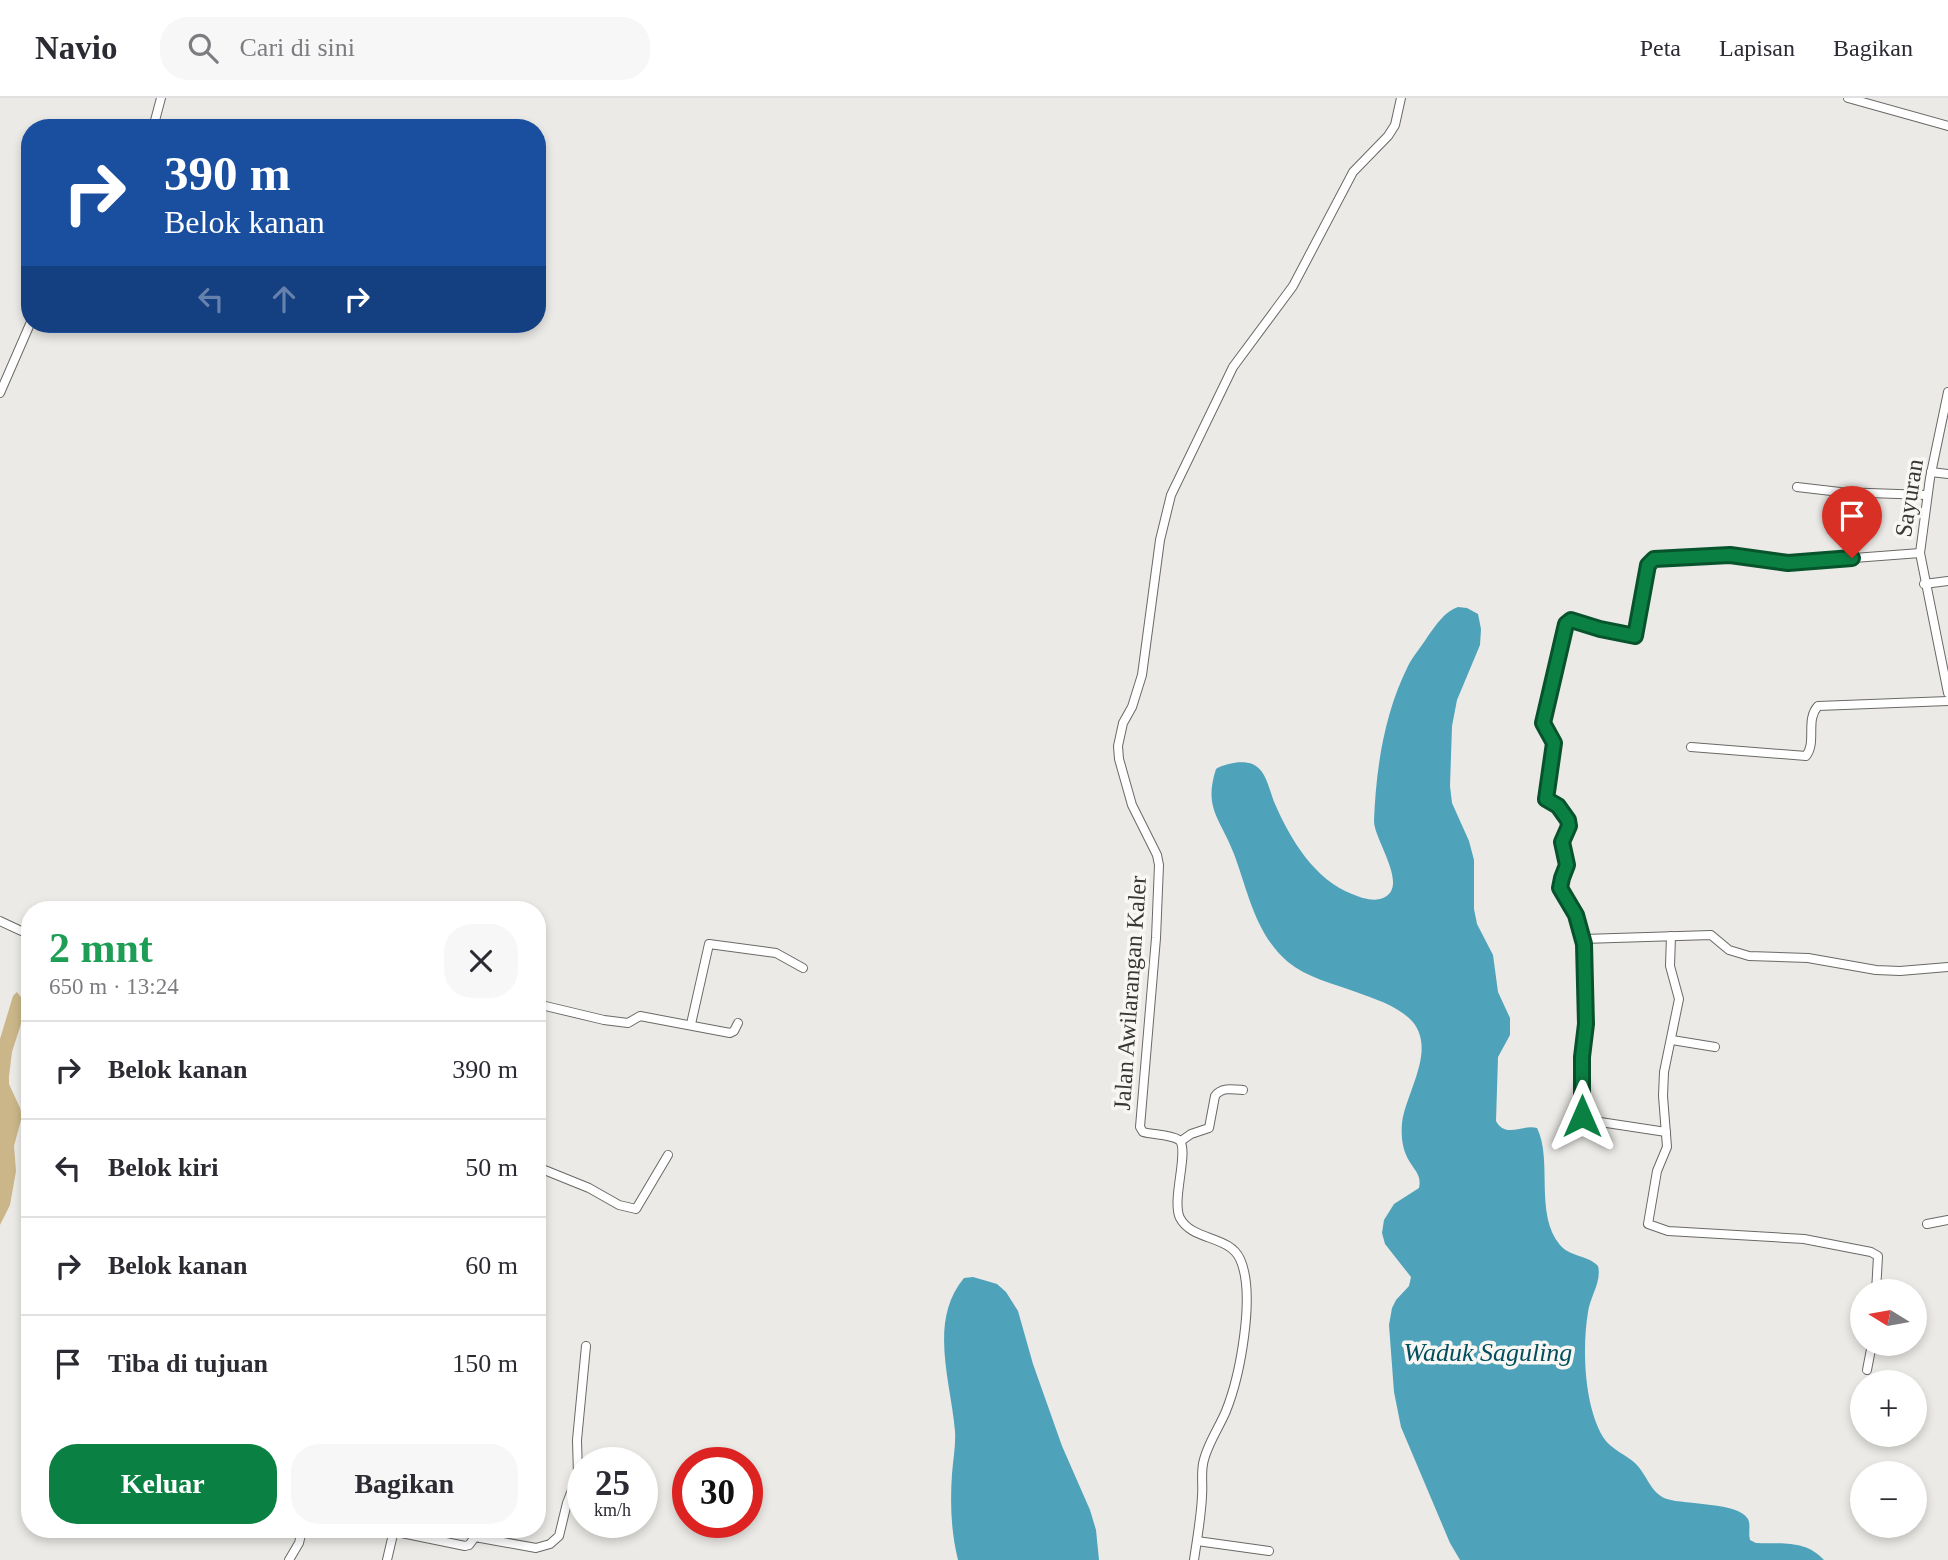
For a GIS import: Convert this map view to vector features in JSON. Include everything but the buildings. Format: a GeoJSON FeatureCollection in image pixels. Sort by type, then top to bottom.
{"type":"FeatureCollection","features":[{"type":"Feature","properties":{"kind":"street"},"geometry":{"type":"LineString","coordinates":[[155,119],[161,98]]}},
{"type":"Feature","properties":{"kind":"street","name":"Jalan Awilarangan Kaler"},"geometry":{"type":"LineString","coordinates":[[1181,1142],[1175,1138],[1143,1132],[1140,1127],[1156,938],[1159,865],[1157,855],[1132,804],[1118,746],[1142,675],[1164,517],[1171,495],[1233,366],[1293,286],[1353,172],[1388,136],[1395,125],[1401,98]]}},
{"type":"Feature","properties":{"kind":"street"},"geometry":{"type":"LineString","coordinates":[[1849,98],[1948,126]]}},
{"type":"Feature","properties":{"kind":"street"},"geometry":{"type":"LineString","coordinates":[[0,393],[26,333]]}},
{"type":"Feature","properties":{"kind":"street","name":"Sayuran"},"geometry":{"type":"LineString","coordinates":[[1948,392],[1931,472],[1920,553],[1924,584],[1943,653],[1948,693]]}},
{"type":"Feature","properties":{"kind":"street"},"geometry":{"type":"LineString","coordinates":[[1931,472],[1948,474]]}},
{"type":"Feature","properties":{"kind":"street"},"geometry":{"type":"LineString","coordinates":[[1797,487],[1840,492],[1927,495]]}},
{"type":"Feature","properties":{"kind":"street"},"geometry":{"type":"LineString","coordinates":[[1666,1132],[1587,1120],[1582,1116],[1582,1057],[1586,1024],[1583,939],[1576,915],[1560,888],[1567,865],[1562,842],[1569,826],[1558,806],[1546,799],[1554,743],[1543,723],[1566,624],[1571,620],[1635,636],[1648,565],[1657,559],[1730,555],[1788,563],[1920,553]]}},
{"type":"Feature","properties":{"kind":"street"},"geometry":{"type":"LineString","coordinates":[[1924,584],[1948,581]]}},
{"type":"Feature","properties":{"kind":"street"},"geometry":{"type":"LineString","coordinates":[[1691,747],[1806,756],[1810,747],[1813,713],[1818,706],[1948,701]]}},
{"type":"Feature","properties":{"kind":"street"},"geometry":{"type":"LineString","coordinates":[[0,921],[21,931]]}},
{"type":"Feature","properties":{"kind":"street"},"geometry":{"type":"LineString","coordinates":[[1583,939],[1711,935],[1730,950],[1749,956],[1808,958],[1876,970],[1948,967]]}},
{"type":"Feature","properties":{"kind":"street"},"geometry":{"type":"LineString","coordinates":[[1671,936],[1670,966],[1679,999],[1664,1072],[1667,1153],[1657,1171],[1649,1226],[1668,1231],[1804,1239],[1871,1252],[1878,1256],[1876,1279]]}},
{"type":"Feature","properties":{"kind":"street"},"geometry":{"type":"LineString","coordinates":[[691,1024],[709,944],[776,953],[803,968]]}},
{"type":"Feature","properties":{"kind":"street"},"geometry":{"type":"LineString","coordinates":[[546,1006],[615,1022],[628,1023],[640,1016],[730,1033],[738,1023]]}},
{"type":"Feature","properties":{"kind":"street"},"geometry":{"type":"LineString","coordinates":[[1672,1040],[1715,1047]]}},
{"type":"Feature","properties":{"kind":"street"},"geometry":{"type":"LineString","coordinates":[[1194,1560],[1202,1498],[1203,1464],[1225,1412],[1242,1361],[1245,1293],[1243,1267],[1238,1255],[1226,1244],[1186,1226],[1179,1216],[1178,1177],[1184,1148],[1181,1142],[1192,1134],[1209,1128],[1218,1091],[1243,1090]]}},
{"type":"Feature","properties":{"kind":"street"},"geometry":{"type":"LineString","coordinates":[[546,1171],[589,1188],[619,1205],[636,1209],[668,1155]]}},
{"type":"Feature","properties":{"kind":"street"},"geometry":{"type":"LineString","coordinates":[[1927,1224],[1948,1220]]}},
{"type":"Feature","properties":{"kind":"street"},"geometry":{"type":"LineString","coordinates":[[480,1538],[536,1548],[555,1541],[559,1536],[567,1503],[578,1475],[576,1440],[586,1346]]}},
{"type":"Feature","properties":{"kind":"street"},"geometry":{"type":"LineString","coordinates":[[1867,1370],[1870,1356]]}},
{"type":"Feature","properties":{"kind":"street"},"geometry":{"type":"LineString","coordinates":[[289,1560],[301,1538]]}},
{"type":"Feature","properties":{"kind":"street"},"geometry":{"type":"LineString","coordinates":[[387,1560],[390,1538]]}},
{"type":"Feature","properties":{"kind":"street"},"geometry":{"type":"LineString","coordinates":[[428,1538],[465,1546],[470,1545],[474,1538]]}},
{"type":"Feature","properties":{"kind":"street"},"geometry":{"type":"LineString","coordinates":[[1197,1541],[1269,1551]]}},
{"type":"Feature","properties":{"kind":"shaded area"},"geometry":{"type":"Polygon","coordinates":[[[17,992],[21,997],[21,1024],[12,1052],[9,1084],[20,1108],[21,1120],[14,1146],[16,1171],[10,1205],[0,1225],[0,1039],[13,996],[17,992]]]}},
{"type":"Feature","properties":{"kind":"water","name":"Waduk Saguling"},"geometry":{"type":"Polygon","coordinates":[[[1458,607],[1478,614],[1481,629],[1480,645],[1457,700],[1452,726],[1452,803],[1469,841],[1474,860],[1474,909],[1477,924],[1493,955],[1498,992],[1510,1018],[1510,1035],[1498,1057],[1496,1121],[1509,1130],[1537,1128],[1542,1141],[1546,1203],[1552,1232],[1564,1249],[1598,1266],[1598,1277],[1588,1312],[1585,1342],[1588,1393],[1597,1424],[1606,1441],[1640,1468],[1653,1489],[1662,1497],[1734,1510],[1748,1519],[1750,1540],[1756,1543],[1801,1546],[1824,1560],[1460,1560],[1450,1543],[1401,1427],[1394,1392],[1389,1325],[1392,1308],[1409,1286],[1411,1277],[1385,1244],[1382,1233],[1384,1220],[1394,1204],[1419,1188],[1420,1183],[1406,1155],[1402,1132],[1405,1111],[1421,1058],[1419,1032],[1412,1021],[1393,1007],[1303,972],[1277,951],[1254,911],[1234,854],[1215,813],[1212,794],[1216,769],[1236,763],[1256,766],[1266,778],[1288,831],[1315,869],[1339,888],[1352,894],[1372,900],[1383,898],[1390,892],[1393,884],[1392,874],[1374,821],[1379,762],[1387,722],[1410,662],[1441,619],[1458,607]]]}},
{"type":"Feature","properties":{"kind":"water"},"geometry":{"type":"Polygon","coordinates":[[[973,1277],[997,1284],[1006,1292],[1018,1311],[1033,1364],[1062,1446],[1090,1510],[1096,1530],[1099,1560],[958,1560],[951,1507],[955,1431],[944,1332],[953,1295],[964,1278],[973,1277]]]}},
{"type":"Feature","properties":{"kind":"route"},"geometry":{"type":"LineString","coordinates":[[1582,1116],[1582,1057],[1586,1024],[1584,944],[1576,915],[1560,888],[1567,865],[1562,839],[1569,826],[1566,814],[1546,799],[1554,740],[1543,723],[1566,624],[1571,620],[1579,621],[1600,629],[1635,636],[1648,565],[1654,559],[1730,555],[1788,563],[1852,558]]}}]}
